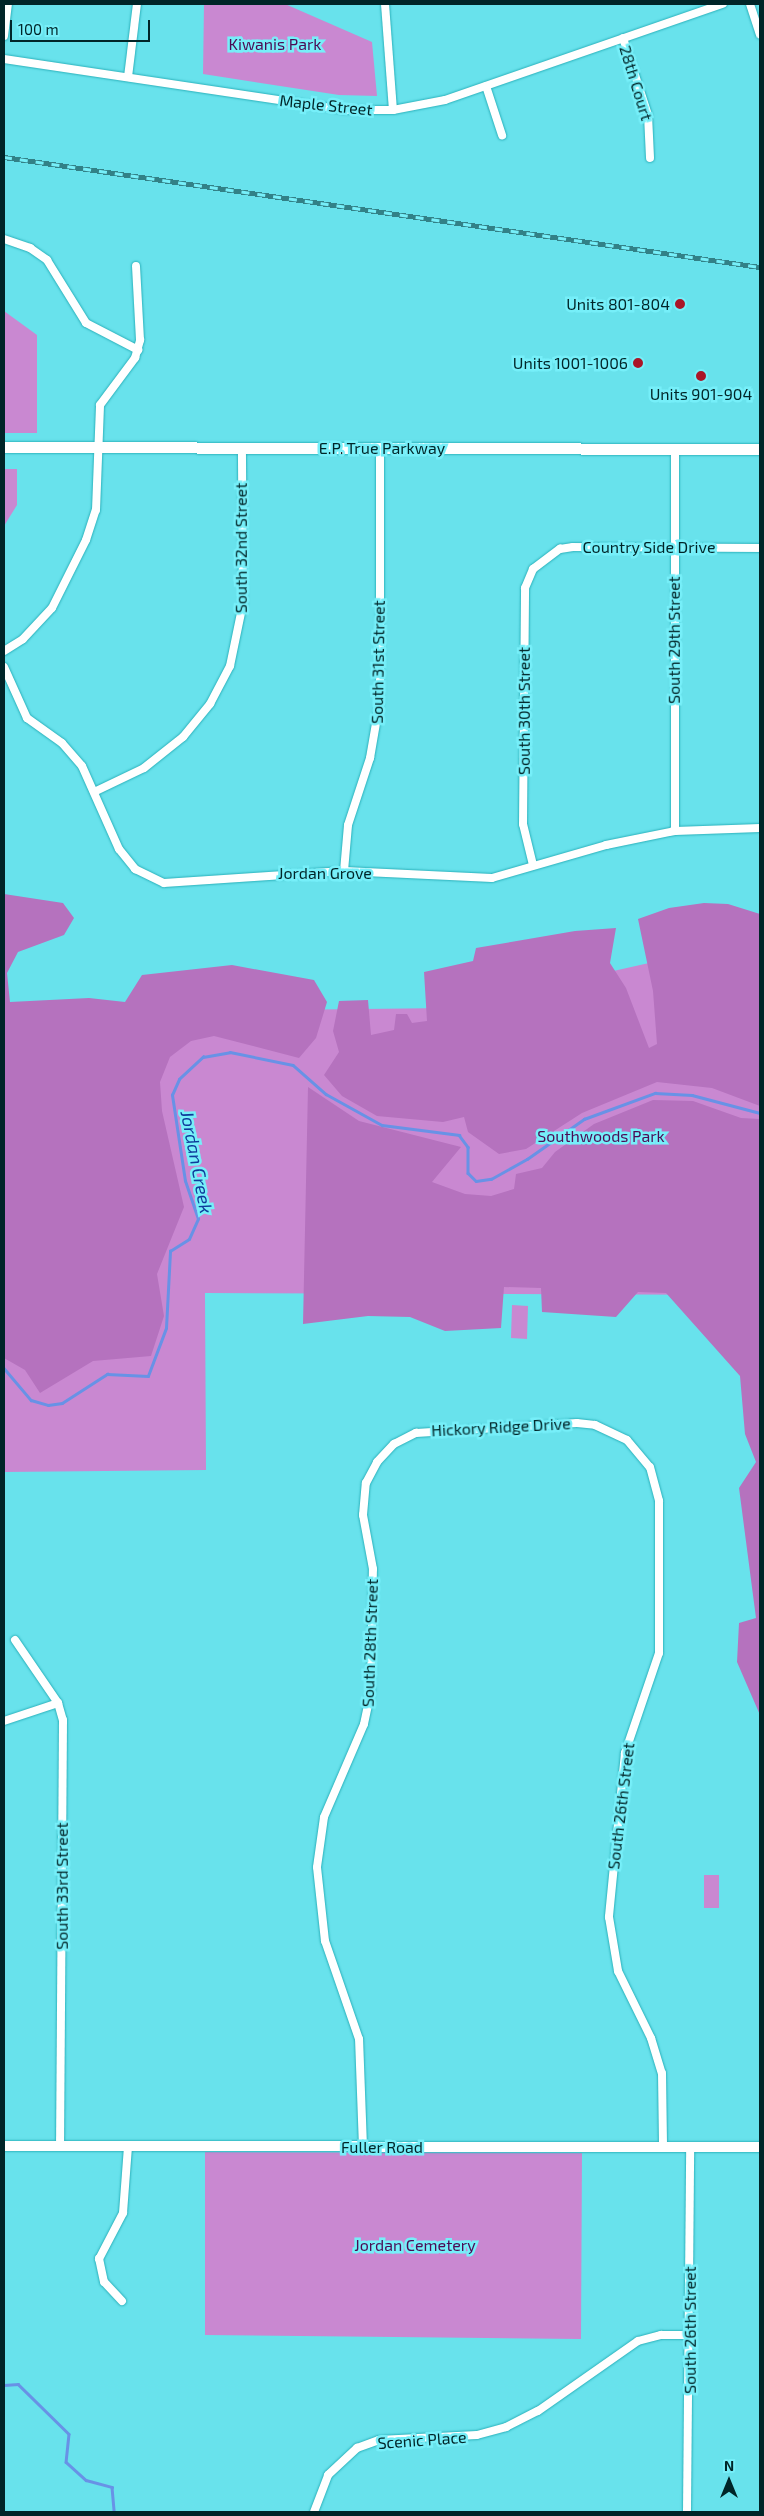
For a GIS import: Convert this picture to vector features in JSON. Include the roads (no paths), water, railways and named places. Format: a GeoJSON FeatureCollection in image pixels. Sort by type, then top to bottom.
{"type":"FeatureCollection","features":[{"type":"Feature","properties":{"kind":"main road","name":"E.P. True Parkway"},"geometry":{"type":"LineString","coordinates":[[4,447],[760,449]]}},
{"type":"Feature","properties":{"kind":"street"},"geometry":{"type":"LineString","coordinates":[[4,36],[8,4]]}},
{"type":"Feature","properties":{"kind":"street"},"geometry":{"type":"LineString","coordinates":[[128,77],[137,4]]}},
{"type":"Feature","properties":{"kind":"street"},"geometry":{"type":"LineString","coordinates":[[385,4],[393,110]]}},
{"type":"Feature","properties":{"kind":"street","name":"Maple Street"},"geometry":{"type":"LineString","coordinates":[[4,59],[346,110],[393,110],[486,86],[723,4]]}},
{"type":"Feature","properties":{"kind":"street"},"geometry":{"type":"LineString","coordinates":[[750,4],[760,34]]}},
{"type":"Feature","properties":{"kind":"street","name":"28th Court"},"geometry":{"type":"LineString","coordinates":[[623,38],[648,115],[650,158]]}},
{"type":"Feature","properties":{"kind":"street"},"geometry":{"type":"LineString","coordinates":[[486,86],[502,135]]}},
{"type":"Feature","properties":{"kind":"street"},"geometry":{"type":"LineString","coordinates":[[4,240],[30,248],[47,260],[86,323],[138,350]]}},
{"type":"Feature","properties":{"kind":"street"},"geometry":{"type":"LineString","coordinates":[[4,651],[44,619],[77,561],[96,510],[96,447],[100,405],[138,350],[136,266]]}},
{"type":"Feature","properties":{"kind":"street","name":"South 32nd Street"},"geometry":{"type":"LineString","coordinates":[[94,792],[144,768],[183,737],[210,704],[230,666],[243,603],[242,448]]}},
{"type":"Feature","properties":{"kind":"street","name":"South 31st Street"},"geometry":{"type":"LineString","coordinates":[[344,871],[348,825],[372,750],[380,700],[380,448]]}},
{"type":"Feature","properties":{"kind":"street","name":"South 29th Street"},"geometry":{"type":"LineString","coordinates":[[675,449],[673,547],[675,831]]}},
{"type":"Feature","properties":{"kind":"street","name":"Country Side Drive"},"geometry":{"type":"LineString","coordinates":[[542,561],[573,547],[760,548]]}},
{"type":"Feature","properties":{"kind":"street","name":"South 30th Street"},"geometry":{"type":"LineString","coordinates":[[533,865],[523,824],[524,609],[525,588],[542,561]]}},
{"type":"Feature","properties":{"kind":"street","name":"Jordan Grove"},"geometry":{"type":"LineString","coordinates":[[4,667],[27,718],[73,753],[94,792],[119,849],[148,878],[179,885],[279,872],[344,871],[492,878],[533,865],[675,831],[760,828]]}},
{"type":"Feature","properties":{"kind":"street","name":"Hickory Ridge Drive"},"geometry":{"type":"LineString","coordinates":[[366,1483],[377,1462],[394,1444],[416,1433],[440,1429],[595,1425],[627,1440],[646,1462]]}},
{"type":"Feature","properties":{"kind":"street","name":"South 26th Street"},"geometry":{"type":"LineString","coordinates":[[646,1462],[659,1501],[659,1653],[625,1753],[609,1917],[618,1972],[651,2038],[662,2073],[663,2147]]}},
{"type":"Feature","properties":{"kind":"street","name":"South 28th Street"},"geometry":{"type":"LineString","coordinates":[[364,2147],[360,2039],[325,1941],[317,1867],[324,1817],[364,1724],[371,1692],[373,1569],[363,1515],[366,1483]]}},
{"type":"Feature","properties":{"kind":"street","name":"South 33rd Street"},"geometry":{"type":"LineString","coordinates":[[15,1640],[58,1703],[63,1720],[60,2146]]}},
{"type":"Feature","properties":{"kind":"street"},"geometry":{"type":"LineString","coordinates":[[4,1720],[58,1703]]}},
{"type":"Feature","properties":{"kind":"street","name":"Fuller Road"},"geometry":{"type":"LineString","coordinates":[[4,2146],[760,2148]]}},
{"type":"Feature","properties":{"kind":"street"},"geometry":{"type":"LineString","coordinates":[[122,2301],[104,2282],[99,2259],[123,2213],[128,2147]]}},
{"type":"Feature","properties":{"kind":"street","name":"South 26th Street"},"geometry":{"type":"LineString","coordinates":[[687,2512],[690,2335],[690,2148]]}},
{"type":"Feature","properties":{"kind":"street","name":"Scenic Place"},"geometry":{"type":"LineString","coordinates":[[314,2512],[328,2476],[357,2448],[379,2440],[477,2436],[506,2427],[538,2411],[638,2341],[661,2335],[690,2335]]}},
{"type":"Feature","properties":{"kind":"waterway","name":"Jordan Creek"},"geometry":{"type":"LineString","coordinates":[[4,1368],[31,1400],[48,1405],[62,1403],[107,1374],[148,1376],[166,1328],[170,1251],[189,1239],[198,1219],[185,1181],[172,1095],[179,1079],[203,1057],[230,1052],[293,1065],[326,1094],[382,1125],[459,1135],[468,1147],[468,1173],[476,1181],[491,1179],[527,1159],[584,1119],[655,1093],[692,1095],[760,1113]]}},
{"type":"Feature","properties":{"kind":"waterway"},"geometry":{"type":"LineString","coordinates":[[4,2385],[18,2384],[69,2434],[66,2462],[86,2480],[112,2487],[114,2512]]}},
{"type":"Feature","properties":{"kind":"railway"},"geometry":{"type":"LineString","coordinates":[[4,157],[760,267]]}},
{"type":"Feature","properties":{"kind":"place","name":"Units 801-804"},"geometry":{"type":"Point","coordinates":[680,304]}},
{"type":"Feature","properties":{"kind":"place","name":"Units 1001-1006"},"geometry":{"type":"Point","coordinates":[638,363]}},
{"type":"Feature","properties":{"kind":"place","name":"Units 901-904"},"geometry":{"type":"Point","coordinates":[701,376]}},
{"type":"Feature","properties":{"kind":"park label","name":"Kiwanis Park"},"geometry":{"type":"Point","coordinates":[275,44]}},
{"type":"Feature","properties":{"kind":"park label","name":"Southwoods Park"},"geometry":{"type":"Point","coordinates":[601,1136]}},
{"type":"Feature","properties":{"kind":"park label","name":"Jordan Cemetery"},"geometry":{"type":"Point","coordinates":[415,2245]}}]}
